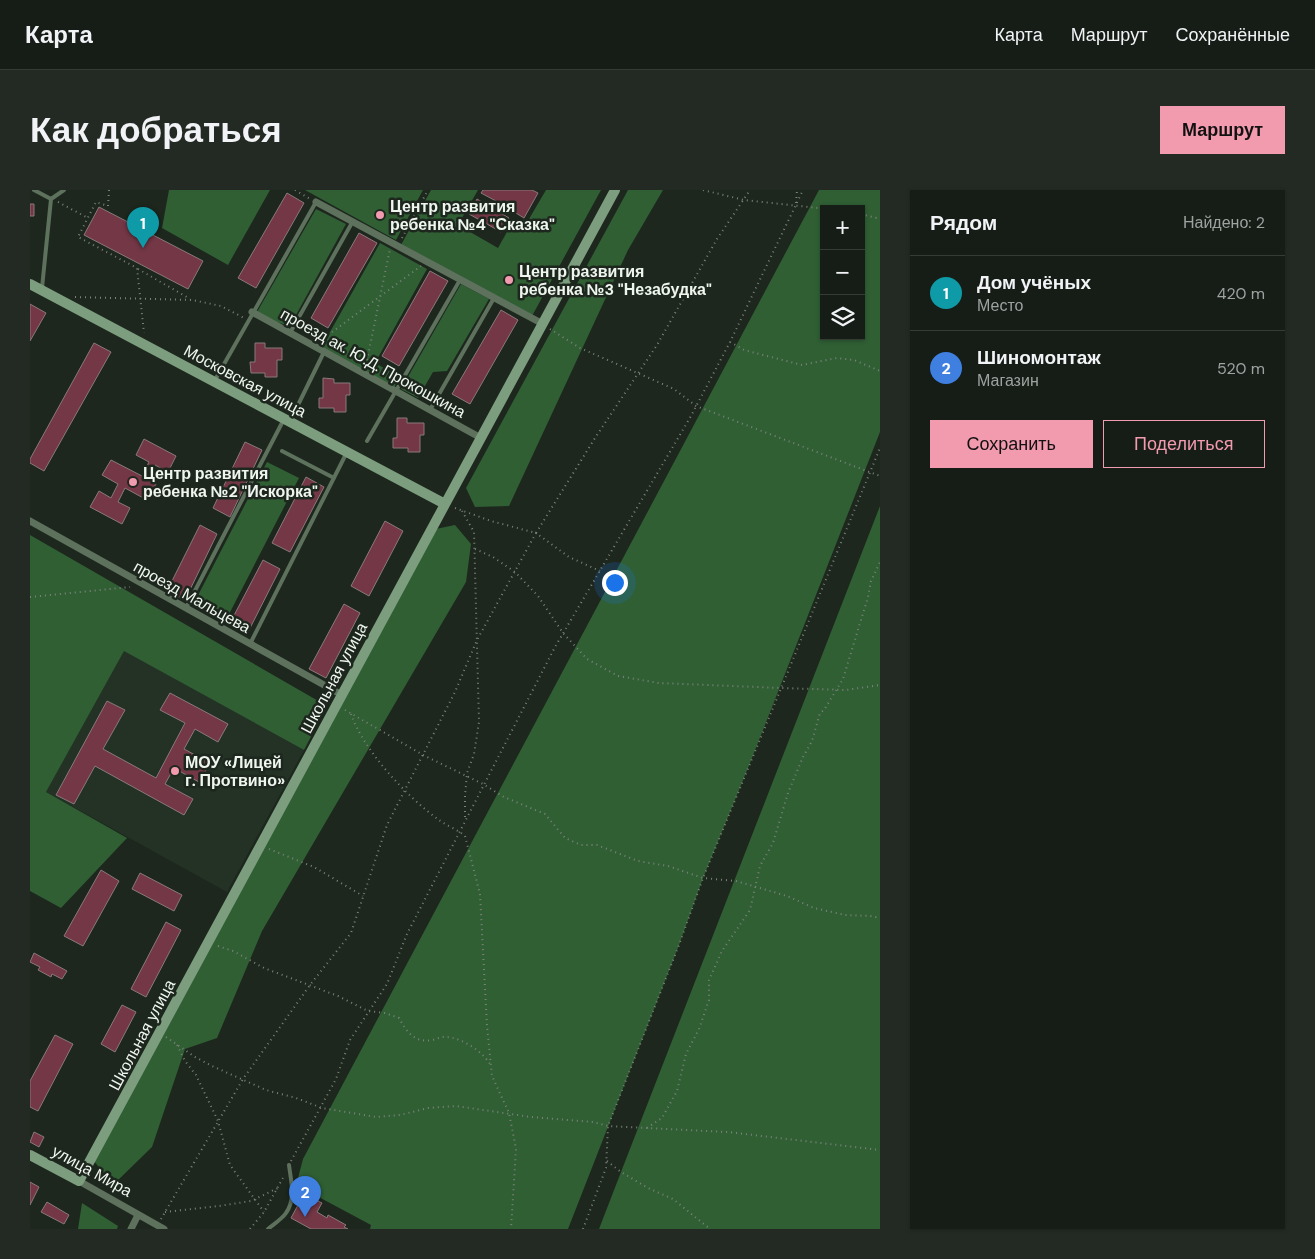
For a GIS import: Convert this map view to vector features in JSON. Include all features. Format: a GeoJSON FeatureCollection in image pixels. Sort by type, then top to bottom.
{"type":"FeatureCollection","features":[{"type":"Feature","properties":{"kind":"street","name":"Школьная улица"},"geometry":{"type":"LineString","coordinates":[[80,1181],[615,190]]}},
{"type":"Feature","properties":{"kind":"street"},"geometry":{"type":"LineString","coordinates":[[316,202],[543,324]]}},
{"type":"Feature","properties":{"kind":"street","name":"Московская улица"},"geometry":{"type":"LineString","coordinates":[[30,284],[445,504]]}},
{"type":"Feature","properties":{"kind":"street","name":"проезд ак. Ю.Д. Прокошкина"},"geometry":{"type":"LineString","coordinates":[[252,312],[481,438]]}},
{"type":"Feature","properties":{"kind":"street","name":"проезд Мальцева"},"geometry":{"type":"LineString","coordinates":[[30,522],[342,695]]}},
{"type":"Feature","properties":{"kind":"street","name":"улица Мира"},"geometry":{"type":"LineString","coordinates":[[30,1155],[161,1227]]}},
{"type":"Feature","properties":{"kind":"street"},"geometry":{"type":"LineString","coordinates":[[131,1229],[138,1215]]}},
{"type":"Feature","properties":{"kind":"lane"},"geometry":{"type":"LineString","coordinates":[[34,190],[51,199]]}},
{"type":"Feature","properties":{"kind":"lane"},"geometry":{"type":"LineString","coordinates":[[42,290],[51,199],[64,190]]}},
{"type":"Feature","properties":{"kind":"lane"},"geometry":{"type":"LineString","coordinates":[[214,382],[316,202]]}},
{"type":"Feature","properties":{"kind":"lane"},"geometry":{"type":"LineString","coordinates":[[290,333],[352,221]]}},
{"type":"Feature","properties":{"kind":"lane"},"geometry":{"type":"LineString","coordinates":[[367,441],[460,280]]}},
{"type":"Feature","properties":{"kind":"lane"},"geometry":{"type":"LineString","coordinates":[[430,410],[494,298]]}},
{"type":"Feature","properties":{"kind":"lane"},"geometry":{"type":"LineString","coordinates":[[298,405],[324,352]]}},
{"type":"Feature","properties":{"kind":"lane"},"geometry":{"type":"LineString","coordinates":[[186,609],[284,419]]}},
{"type":"Feature","properties":{"kind":"lane"},"geometry":{"type":"LineString","coordinates":[[282,451],[334,478]]}},
{"type":"Feature","properties":{"kind":"lane"},"geometry":{"type":"LineString","coordinates":[[250,644],[347,452]]}},
{"type":"Feature","properties":{"kind":"lane"},"geometry":{"type":"LineString","coordinates":[[268,1229],[286,1213],[290,1203],[293,1188],[289,1166]]}},
{"type":"Feature","properties":{"kind":"path"},"geometry":{"type":"LineString","coordinates":[[109,190],[108,206],[96,202],[78,237],[192,300]]}},
{"type":"Feature","properties":{"kind":"path"},"geometry":{"type":"LineString","coordinates":[[295,190],[316,202]]}},
{"type":"Feature","properties":{"kind":"path"},"geometry":{"type":"LineString","coordinates":[[364,374],[379,297],[394,244],[428,190]]}},
{"type":"Feature","properties":{"kind":"path"},"geometry":{"type":"LineString","coordinates":[[703,190],[744,200],[820,208]]}},
{"type":"Feature","properties":{"kind":"path"},"geometry":{"type":"LineString","coordinates":[[161,1227],[165,1212],[243,1079],[310,985],[351,933],[387,825],[455,692],[477,640],[536,533],[595,438],[658,345],[717,239],[750,190]]}},
{"type":"Feature","properties":{"kind":"path"},"geometry":{"type":"LineString","coordinates":[[795,205],[797,190]]}},
{"type":"Feature","properties":{"kind":"path"},"geometry":{"type":"LineString","coordinates":[[250,1229],[264,1212],[322,1108],[336,1079],[350,1040],[387,984],[408,934],[483,784],[563,633],[696,406],[730,342],[803,190]]}},
{"type":"Feature","properties":{"kind":"path"},"geometry":{"type":"LineString","coordinates":[[51,199],[88,218]]}},
{"type":"Feature","properties":{"kind":"path"},"geometry":{"type":"LineString","coordinates":[[865,215],[880,219]]}},
{"type":"Feature","properties":{"kind":"path"},"geometry":{"type":"LineString","coordinates":[[314,346],[426,261]]}},
{"type":"Feature","properties":{"kind":"path"},"geometry":{"type":"LineString","coordinates":[[137,268],[145,346]]}},
{"type":"Feature","properties":{"kind":"path"},"geometry":{"type":"LineString","coordinates":[[72,296],[192,300],[221,306],[248,320]]}},
{"type":"Feature","properties":{"kind":"path"},"geometry":{"type":"LineString","coordinates":[[543,324],[580,348],[674,389],[696,406],[880,476]]}},
{"type":"Feature","properties":{"kind":"path"},"geometry":{"type":"LineString","coordinates":[[730,342],[744,350],[802,365],[837,358],[854,360],[880,371]]}},
{"type":"Feature","properties":{"kind":"path"},"geometry":{"type":"LineString","coordinates":[[583,1229],[606,1168],[608,1126],[679,945],[703,878],[880,448]]}},
{"type":"Feature","properties":{"kind":"path"},"geometry":{"type":"LineString","coordinates":[[445,504],[491,521],[536,533],[569,557],[600,570]]}},
{"type":"Feature","properties":{"kind":"path"},"geometry":{"type":"LineString","coordinates":[[462,510],[474,532],[479,722],[474,754],[466,776],[464,796],[465,821]]}},
{"type":"Feature","properties":{"kind":"path"},"geometry":{"type":"LineString","coordinates":[[475,549],[493,557],[514,572],[538,596],[563,633],[587,659],[618,676],[659,683],[835,690],[880,685]]}},
{"type":"Feature","properties":{"kind":"path"},"geometry":{"type":"LineString","coordinates":[[647,1128],[662,1118],[677,1091],[686,1054],[699,1029],[709,1000],[709,980],[722,951],[750,910],[760,866],[773,843],[788,793],[812,741],[820,713],[824,710],[843,679],[871,581],[880,562]]}},
{"type":"Feature","properties":{"kind":"path"},"geometry":{"type":"LineString","coordinates":[[30,597],[143,585]]}},
{"type":"Feature","properties":{"kind":"path"},"geometry":{"type":"LineString","coordinates":[[337,705],[423,755],[483,784],[504,797],[545,814],[565,838],[581,845],[597,845],[638,861],[668,866],[703,878],[736,881],[788,896],[814,908],[880,918]]}},
{"type":"Feature","properties":{"kind":"path"},"geometry":{"type":"LineString","coordinates":[[351,714],[356,730],[404,791],[439,820],[465,836],[480,894],[487,1026],[492,1076],[509,1113],[516,1149],[511,1229]]}},
{"type":"Feature","properties":{"kind":"path"},"geometry":{"type":"LineString","coordinates":[[261,846],[314,867],[363,896]]}},
{"type":"Feature","properties":{"kind":"path"},"geometry":{"type":"LineString","coordinates":[[209,942],[233,951],[264,968],[338,996],[368,1012],[384,1013],[398,1018],[407,1032],[418,1040],[432,1040],[446,1036],[460,1040],[486,1057],[491,1066]]}},
{"type":"Feature","properties":{"kind":"path"},"geometry":{"type":"LineString","coordinates":[[160,1032],[194,1057],[266,1090],[296,1098],[322,1108],[376,1117],[400,1115],[428,1108],[456,1106],[531,1117],[593,1122],[608,1126],[728,1132],[880,1150]]}},
{"type":"Feature","properties":{"kind":"path"},"geometry":{"type":"LineString","coordinates":[[176,1044],[196,1076],[218,1121],[230,1165],[264,1212]]}},
{"type":"Feature","properties":{"kind":"path"},"geometry":{"type":"LineString","coordinates":[[607,1161],[648,1188],[673,1199],[710,1229]]}},
{"type":"Feature","properties":{"kind":"path"},"geometry":{"type":"LineString","coordinates":[[165,1212],[255,1200],[278,1188]]}},
{"type":"Feature","properties":{"kind":"shaded area","name":"МОУ «Лицей г. Протвино»"},"geometry":{"type":"Polygon","coordinates":[[[124,650],[304,750],[227,892],[46,792],[124,650]]]}},
{"type":"Feature","properties":{"kind":"green space"},"geometry":{"type":"Polygon","coordinates":[[[169,190],[270,190],[228,265],[162,228],[169,190]]]}},
{"type":"Feature","properties":{"kind":"green space","name":"Центр развития ребенка №4 \"Сказка\""},"geometry":{"type":"Polygon","coordinates":[[[305,190],[423,190],[396,240],[305,190]]]}},
{"type":"Feature","properties":{"kind":"green space","name":"Центр развития ребенка №3 \"Незабудка\""},"geometry":{"type":"Polygon","coordinates":[[[431,190],[478,190],[458,225],[498,248],[513,221],[529,219],[546,190],[601,190],[532,316],[401,245],[431,190]]]}},
{"type":"Feature","properties":{"kind":"green space"},"geometry":{"type":"Polygon","coordinates":[[[628,190],[663,190],[628,250],[509,506],[475,507],[466,488],[628,190]]]}},
{"type":"Feature","properties":{"kind":"green space"},"geometry":{"type":"Polygon","coordinates":[[[819,190],[880,190],[880,432],[703,878],[679,945],[568,1229],[370,1229],[371,1225],[300,1187],[298,1178],[303,1159],[819,190]]]}},
{"type":"Feature","properties":{"kind":"green space"},"geometry":{"type":"Polygon","coordinates":[[[316,209],[346,224],[290,326],[276,322],[257,312],[316,209]]]}},
{"type":"Feature","properties":{"kind":"green space"},"geometry":{"type":"Polygon","coordinates":[[[380,243],[427,269],[375,363],[400,377],[394,388],[321,348],[380,243]]]}},
{"type":"Feature","properties":{"kind":"green space"},"geometry":{"type":"Polygon","coordinates":[[[461,284],[489,299],[447,371],[433,372],[418,398],[401,389],[461,284]]]}},
{"type":"Feature","properties":{"kind":"green space"},"geometry":{"type":"Polygon","coordinates":[[[267,462],[299,478],[226,620],[194,603],[267,462]]]}},
{"type":"Feature","properties":{"kind":"green space"},"geometry":{"type":"Polygon","coordinates":[[[880,506],[880,1229],[599,1229],[621,1172],[880,506]]]}},
{"type":"Feature","properties":{"kind":"green space"},"geometry":{"type":"Polygon","coordinates":[[[455,525],[471,544],[466,582],[262,931],[217,1038],[185,1049],[152,1147],[113,1185],[94,1161],[431,530],[455,525]]]}},
{"type":"Feature","properties":{"kind":"green space"},"geometry":{"type":"Polygon","coordinates":[[[30,535],[327,706],[304,750],[124,651],[46,792],[127,838],[61,908],[30,891],[30,535]]]}},
{"type":"Feature","properties":{"kind":"green space"},"geometry":{"type":"Polygon","coordinates":[[[82,1203],[118,1226],[117,1229],[78,1229],[82,1203]]]}},
{"type":"Feature","properties":{"kind":"building"},"geometry":{"type":"Polygon","coordinates":[[[483,190],[532,190],[538,193],[524,218],[503,205],[499,212],[509,218],[501,232],[469,214],[477,199],[492,208],[496,201],[481,193],[483,190]]]}},
{"type":"Feature","properties":{"kind":"building"},"geometry":{"type":"Polygon","coordinates":[[[287,193],[304,203],[256,288],[238,278],[287,193]]]}},
{"type":"Feature","properties":{"kind":"building"},"geometry":{"type":"Polygon","coordinates":[[[30,204],[34,204],[34,216],[30,216],[30,204]]]}},
{"type":"Feature","properties":{"kind":"building"},"geometry":{"type":"Polygon","coordinates":[[[99,207],[203,261],[188,289],[84,235],[99,207]]]}},
{"type":"Feature","properties":{"kind":"building"},"geometry":{"type":"Polygon","coordinates":[[[359,233],[377,243],[328,328],[311,318],[359,233]]]}},
{"type":"Feature","properties":{"kind":"building"},"geometry":{"type":"Polygon","coordinates":[[[430,271],[448,281],[399,366],[382,356],[430,271]]]}},
{"type":"Feature","properties":{"kind":"building"},"geometry":{"type":"Polygon","coordinates":[[[30,304],[46,313],[30,341],[30,304]]]}},
{"type":"Feature","properties":{"kind":"building"},"geometry":{"type":"Polygon","coordinates":[[[501,310],[518,320],[470,404],[452,394],[501,310]]]}},
{"type":"Feature","properties":{"kind":"building"},"geometry":{"type":"Polygon","coordinates":[[[94,343],[111,352],[44,471],[30,463],[30,459],[94,343]]]}},
{"type":"Feature","properties":{"kind":"building"},"geometry":{"type":"Polygon","coordinates":[[[255,343],[265,343],[265,348],[282,348],[282,360],[277,360],[277,377],[265,377],[265,373],[251,373],[250,362],[255,362],[255,343]]]}},
{"type":"Feature","properties":{"kind":"building"},"geometry":{"type":"Polygon","coordinates":[[[323,378],[334,379],[334,383],[350,383],[350,395],[346,395],[346,412],[334,412],[334,408],[319,408],[319,398],[323,398],[323,378]]]}},
{"type":"Feature","properties":{"kind":"building"},"geometry":{"type":"Polygon","coordinates":[[[397,418],[407,418],[407,423],[424,423],[424,435],[420,435],[420,452],[408,452],[408,448],[393,448],[393,438],[397,438],[397,418]]]}},
{"type":"Feature","properties":{"kind":"building","name":"Центр развития ребенка №2 \"Искорка\""},"geometry":{"type":"Polygon","coordinates":[[[144,439],[176,456],[168,472],[155,465],[148,479],[156,484],[147,500],[125,488],[118,502],[130,508],[122,524],[90,507],[99,491],[111,498],[118,484],[102,475],[111,460],[142,476],[149,462],[136,455],[144,439]]]}},
{"type":"Feature","properties":{"kind":"building"},"geometry":{"type":"Polygon","coordinates":[[[245,442],[262,450],[230,517],[213,508],[245,442]]]}},
{"type":"Feature","properties":{"kind":"building"},"geometry":{"type":"Polygon","coordinates":[[[306,477],[324,487],[290,552],[272,543],[306,477]]]}},
{"type":"Feature","properties":{"kind":"building"},"geometry":{"type":"Polygon","coordinates":[[[385,521],[403,531],[369,596],[351,586],[385,521]]]}},
{"type":"Feature","properties":{"kind":"building"},"geometry":{"type":"Polygon","coordinates":[[[200,525],[217,534],[185,600],[167,591],[200,525]]]}},
{"type":"Feature","properties":{"kind":"building"},"geometry":{"type":"Polygon","coordinates":[[[263,560],[280,569],[247,634],[229,625],[263,560]]]}},
{"type":"Feature","properties":{"kind":"building"},"geometry":{"type":"Polygon","coordinates":[[[344,604],[360,613],[326,678],[309,669],[344,604]]]}},
{"type":"Feature","properties":{"kind":"building"},"geometry":{"type":"Polygon","coordinates":[[[170,693],[228,724],[218,742],[195,729],[184,749],[210,763],[199,782],[174,768],[165,784],[193,799],[184,815],[95,766],[74,804],[56,795],[107,701],[125,710],[103,749],[156,778],[185,723],[160,710],[170,693]]]}},
{"type":"Feature","properties":{"kind":"building"},"geometry":{"type":"Polygon","coordinates":[[[101,870],[119,881],[83,946],[64,936],[101,870]]]}},
{"type":"Feature","properties":{"kind":"building"},"geometry":{"type":"Polygon","coordinates":[[[140,873],[182,895],[174,911],[132,889],[140,873]]]}},
{"type":"Feature","properties":{"kind":"building"},"geometry":{"type":"Polygon","coordinates":[[[166,922],[181,930],[146,997],[131,989],[166,922]]]}},
{"type":"Feature","properties":{"kind":"building"},"geometry":{"type":"Polygon","coordinates":[[[34,953],[67,971],[62,979],[52,974],[51,977],[38,970],[40,967],[30,962],[34,953]]]}},
{"type":"Feature","properties":{"kind":"building"},"geometry":{"type":"Polygon","coordinates":[[[122,1005],[136,1012],[115,1052],[101,1044],[122,1005]]]}},
{"type":"Feature","properties":{"kind":"building"},"geometry":{"type":"Polygon","coordinates":[[[55,1035],[73,1044],[38,1111],[30,1107],[30,1081],[55,1035]]]}},
{"type":"Feature","properties":{"kind":"building"},"geometry":{"type":"Polygon","coordinates":[[[34,1132],[44,1137],[39,1147],[30,1142],[34,1132]]]}},
{"type":"Feature","properties":{"kind":"building"},"geometry":{"type":"Polygon","coordinates":[[[30,1182],[39,1187],[30,1205],[30,1182]]]}},
{"type":"Feature","properties":{"kind":"building"},"geometry":{"type":"Polygon","coordinates":[[[304,1194],[322,1203],[317,1212],[327,1218],[328,1215],[346,1225],[344,1227],[348,1229],[311,1229],[291,1218],[304,1194]]]}},
{"type":"Feature","properties":{"kind":"building"},"geometry":{"type":"Polygon","coordinates":[[[47,1202],[69,1215],[64,1224],[41,1212],[47,1202]]]}},
{"type":"Feature","properties":{"kind":"place","name":"Центр развития ребенка №4 \"Сказка\""},"geometry":{"type":"Point","coordinates":[380,215]}},
{"type":"Feature","properties":{"kind":"place","name":"Дом учёных"},"geometry":{"type":"Point","coordinates":[143,248]}},
{"type":"Feature","properties":{"kind":"place","name":"Центр развития ребенка №3 \"Незабудка\""},"geometry":{"type":"Point","coordinates":[509,280]}},
{"type":"Feature","properties":{"kind":"place","name":"Центр развития ребенка №2 \"Искорка\""},"geometry":{"type":"Point","coordinates":[133,482]}},
{"type":"Feature","properties":{"kind":"place","name":"МОУ «Лицей г. Протвино»"},"geometry":{"type":"Point","coordinates":[175,771]}},
{"type":"Feature","properties":{"kind":"place","name":"Шиномонтаж"},"geometry":{"type":"Point","coordinates":[305,1217]}}]}
